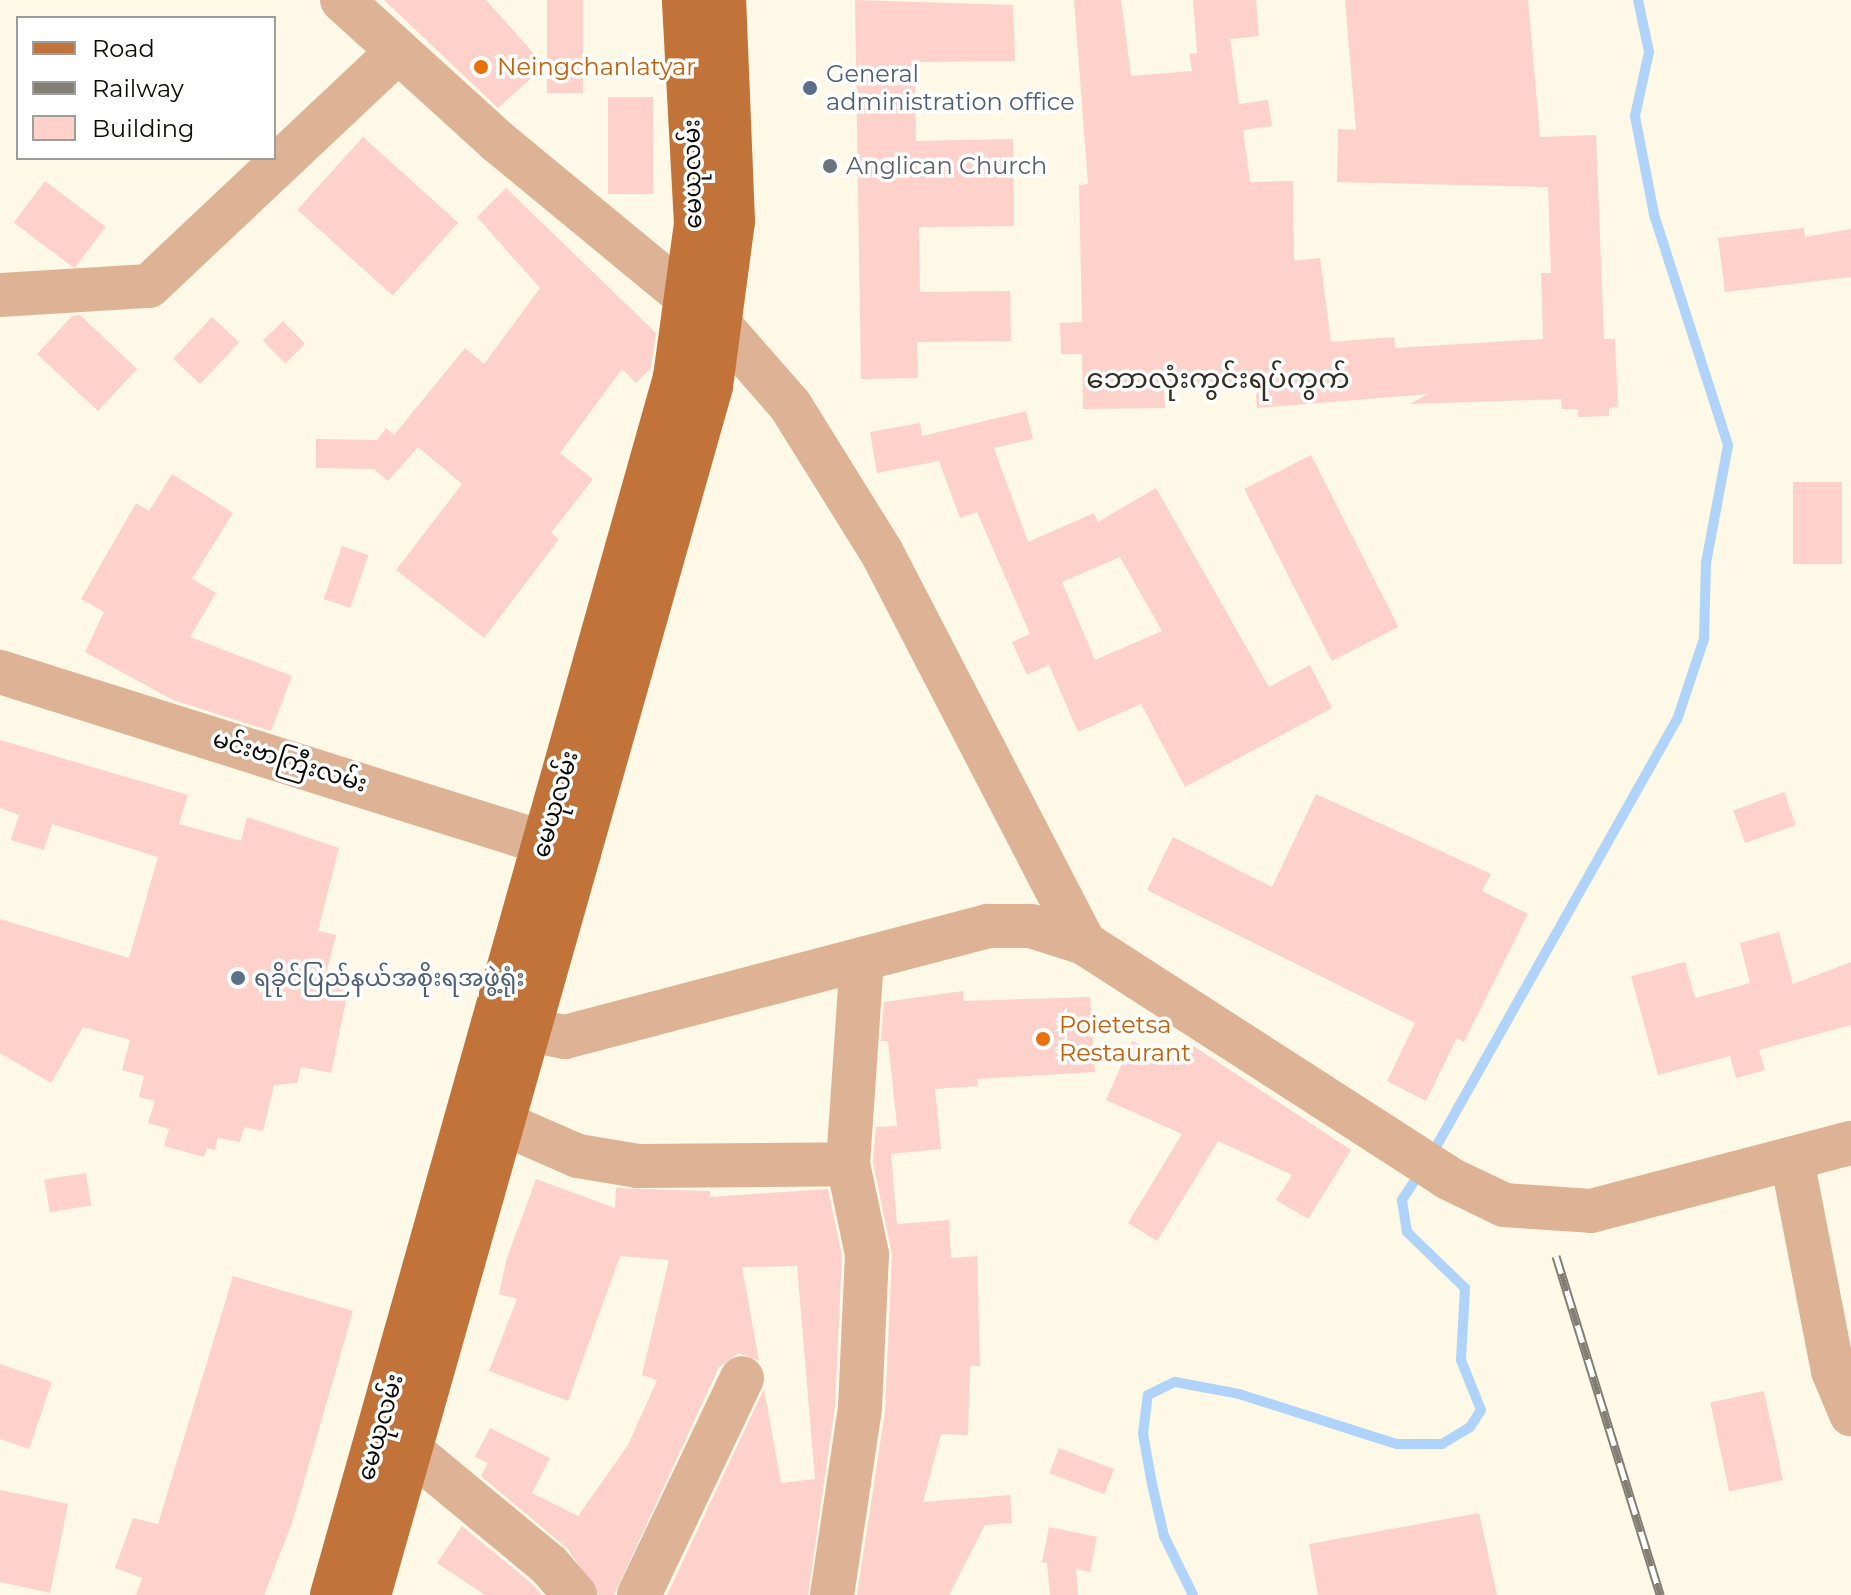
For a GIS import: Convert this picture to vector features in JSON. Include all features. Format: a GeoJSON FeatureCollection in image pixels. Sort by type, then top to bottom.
{"type":"FeatureCollection","features":[{"type":"Feature","properties":{"kind":"main road","name":"မေယုလမ်း"},"geometry":{"type":"LineString","coordinates":[[684,0],[702,312]]}},
{"type":"Feature","properties":{"kind":"main road","name":"မေယုလမ်း"},"geometry":{"type":"LineString","coordinates":[[369,1595],[529,1030],[562,846],[675,377],[702,312],[733,221],[724,0]]}},
{"type":"Feature","properties":{"kind":"main road","name":"မေယုလမ်း"},"geometry":{"type":"LineString","coordinates":[[332,1595],[562,846]]}},
{"type":"Feature","properties":{"kind":"street"},"geometry":{"type":"LineString","coordinates":[[342,0],[702,312],[790,405],[881,551],[1084,943]]}},
{"type":"Feature","properties":{"kind":"street"},"geometry":{"type":"LineString","coordinates":[[0,295],[149,286],[398,51]]}},
{"type":"Feature","properties":{"kind":"street","name":"မင်းဗာကြီးလမ်း"},"geometry":{"type":"LineString","coordinates":[[0,672],[562,846]]}},
{"type":"Feature","properties":{"kind":"street"},"geometry":{"type":"LineString","coordinates":[[529,1030],[565,1037],[987,926],[1031,926],[1084,943],[1448,1178],[1504,1205],[1591,1211],[1851,1143]]}},
{"type":"Feature","properties":{"kind":"street"},"geometry":{"type":"LineString","coordinates":[[832,1595],[860,1408],[867,1254],[848,1164],[862,959]]}},
{"type":"Feature","properties":{"kind":"street"},"geometry":{"type":"LineString","coordinates":[[502,1123],[578,1156],[638,1166],[848,1164]]}},
{"type":"Feature","properties":{"kind":"street"},"geometry":{"type":"LineString","coordinates":[[1792,1160],[1833,1371],[1851,1414]]}},
{"type":"Feature","properties":{"kind":"street"},"geometry":{"type":"LineString","coordinates":[[639,1595],[742,1378]]}},
{"type":"Feature","properties":{"kind":"street"},"geometry":{"type":"LineString","coordinates":[[410,1450],[549,1565],[575,1595]]}},
{"type":"Feature","properties":{"kind":"building"},"geometry":{"type":"Polygon","coordinates":[[[384,0],[486,0],[545,66],[498,108],[384,0]]]}},
{"type":"Feature","properties":{"kind":"building"},"geometry":{"type":"Polygon","coordinates":[[[547,0],[583,0],[583,93],[547,93],[547,0]]]}},
{"type":"Feature","properties":{"kind":"building"},"geometry":{"type":"Polygon","coordinates":[[[855,0],[1013,5],[1015,61],[915,62],[916,141],[1013,139],[1014,226],[919,227],[920,292],[1010,291],[1011,341],[917,342],[918,378],[861,379],[855,0]]]}},
{"type":"Feature","properties":{"kind":"building"},"geometry":{"type":"Polygon","coordinates":[[[1074,0],[1121,0],[1131,76],[1192,71],[1189,54],[1197,53],[1193,0],[1256,0],[1259,36],[1230,39],[1239,104],[1268,100],[1272,126],[1243,130],[1250,182],[1293,181],[1294,261],[1320,258],[1331,342],[1394,337],[1395,348],[1543,339],[1541,273],[1551,273],[1548,187],[1337,182],[1338,129],[1356,130],[1345,0],[1528,0],[1540,137],[1596,135],[1604,339],[1615,339],[1618,407],[1609,408],[1609,416],[1578,417],[1578,409],[1562,409],[1561,399],[1410,404],[1428,394],[1257,408],[1255,381],[1164,389],[1165,408],[1083,409],[1082,354],[1061,354],[1060,323],[1082,322],[1079,185],[1088,184],[1074,0]]]}},
{"type":"Feature","properties":{"kind":"building"},"geometry":{"type":"Polygon","coordinates":[[[608,97],[653,97],[653,194],[608,194],[608,97]]]}},
{"type":"Feature","properties":{"kind":"building"},"geometry":{"type":"Polygon","coordinates":[[[363,137],[458,223],[393,295],[297,210],[363,137]]]}},
{"type":"Feature","properties":{"kind":"building"},"geometry":{"type":"Polygon","coordinates":[[[45,181],[106,227],[74,268],[14,223],[45,181]]]}},
{"type":"Feature","properties":{"kind":"building"},"geometry":{"type":"Polygon","coordinates":[[[506,188],[656,333],[651,368],[636,383],[622,369],[560,453],[593,479],[551,533],[559,539],[484,638],[396,570],[462,484],[418,447],[388,481],[374,469],[316,468],[316,439],[377,440],[386,428],[394,435],[465,348],[484,364],[540,288],[477,217],[506,188]]]}},
{"type":"Feature","properties":{"kind":"building"},"geometry":{"type":"Polygon","coordinates":[[[1804,228],[1805,237],[1851,229],[1851,277],[1725,292],[1718,238],[1804,228]]]}},
{"type":"Feature","properties":{"kind":"building"},"geometry":{"type":"Polygon","coordinates":[[[80,315],[137,369],[98,411],[37,354],[72,316],[80,315]]]}},
{"type":"Feature","properties":{"kind":"building"},"geometry":{"type":"Polygon","coordinates":[[[212,317],[239,342],[200,384],[173,359],[212,317]]]}},
{"type":"Feature","properties":{"kind":"building"},"geometry":{"type":"Polygon","coordinates":[[[283,321],[305,344],[285,363],[263,340],[283,321]]]}},
{"type":"Feature","properties":{"kind":"building"},"geometry":{"type":"Polygon","coordinates":[[[1026,411],[1033,439],[994,448],[1028,542],[1094,513],[1098,522],[1156,488],[1269,687],[1310,665],[1332,708],[1185,787],[1141,704],[1078,732],[1049,665],[1027,675],[1012,642],[1030,634],[977,512],[960,518],[939,461],[877,473],[870,432],[920,423],[922,436],[1026,411]],[[1120,557],[1062,582],[1095,660],[1162,631],[1120,557]]]}},
{"type":"Feature","properties":{"kind":"building"},"geometry":{"type":"Polygon","coordinates":[[[1311,455],[1399,627],[1332,661],[1244,489],[1311,455]]]}},
{"type":"Feature","properties":{"kind":"building"},"geometry":{"type":"Polygon","coordinates":[[[172,474],[233,513],[192,579],[216,593],[190,637],[292,676],[271,731],[173,700],[85,652],[104,612],[81,599],[136,503],[149,511],[172,474]]]}},
{"type":"Feature","properties":{"kind":"building"},"geometry":{"type":"Polygon","coordinates":[[[1793,482],[1842,482],[1842,564],[1793,564],[1793,482]]]}},
{"type":"Feature","properties":{"kind":"building"},"geometry":{"type":"Polygon","coordinates":[[[342,546],[368,555],[350,608],[324,599],[342,546]]]}},
{"type":"Feature","properties":{"kind":"building"},"geometry":{"type":"Polygon","coordinates":[[[0,740],[188,795],[179,824],[241,841],[247,817],[339,848],[318,931],[336,935],[326,974],[350,981],[331,1073],[301,1067],[297,1083],[274,1085],[263,1131],[244,1127],[240,1142],[218,1138],[215,1150],[207,1148],[204,1157],[164,1146],[169,1129],[148,1123],[155,1101],[139,1097],[144,1076],[122,1070],[130,1040],[83,1027],[51,1083],[0,1053],[0,919],[129,958],[158,857],[52,824],[44,850],[11,840],[19,815],[0,808],[0,740]]]}},
{"type":"Feature","properties":{"kind":"building"},"geometry":{"type":"Polygon","coordinates":[[[1784,792],[1796,825],[1745,843],[1733,810],[1784,792]]]}},
{"type":"Feature","properties":{"kind":"building"},"geometry":{"type":"Polygon","coordinates":[[[1316,794],[1491,874],[1482,891],[1528,914],[1464,1042],[1457,1038],[1426,1101],[1387,1081],[1415,1023],[1147,890],[1173,837],[1272,887],[1316,794]]]}},
{"type":"Feature","properties":{"kind":"building"},"geometry":{"type":"Polygon","coordinates":[[[1779,932],[1793,984],[1851,962],[1851,1025],[1759,1050],[1765,1070],[1736,1078],[1730,1056],[1658,1075],[1631,976],[1685,962],[1695,998],[1750,983],[1740,943],[1779,932]]]}},
{"type":"Feature","properties":{"kind":"building"},"geometry":{"type":"Polygon","coordinates":[[[963,991],[964,1001],[1090,997],[1095,1072],[977,1079],[978,1086],[935,1089],[941,1149],[891,1154],[897,1224],[949,1220],[951,1258],[977,1256],[980,1366],[970,1366],[968,1435],[941,1434],[923,1502],[1010,1495],[1012,1523],[985,1525],[949,1595],[857,1595],[885,1412],[892,1255],[873,1162],[876,1127],[897,1126],[888,1041],[881,1041],[884,1002],[963,991]]]}},
{"type":"Feature","properties":{"kind":"building"},"geometry":{"type":"Polygon","coordinates":[[[1132,1041],[1182,1063],[1192,1045],[1351,1150],[1308,1219],[1276,1200],[1292,1175],[1218,1141],[1157,1241],[1128,1223],[1182,1134],[1106,1100],[1132,1041]]]}},
{"type":"Feature","properties":{"kind":"building"},"geometry":{"type":"Polygon","coordinates":[[[86,1173],[91,1206],[50,1212],[45,1180],[86,1173]]]}},
{"type":"Feature","properties":{"kind":"building"},"geometry":{"type":"Polygon","coordinates":[[[536,1179],[615,1208],[616,1188],[710,1191],[710,1197],[828,1189],[842,1256],[835,1406],[808,1595],[667,1595],[764,1389],[781,1483],[815,1479],[797,1266],[742,1267],[759,1361],[739,1353],[719,1367],[614,1595],[599,1595],[568,1549],[481,1476],[488,1463],[475,1457],[490,1428],[550,1458],[532,1493],[578,1516],[628,1445],[657,1380],[642,1375],[669,1260],[620,1256],[568,1401],[489,1371],[517,1299],[499,1294],[507,1258],[536,1179]]]}},
{"type":"Feature","properties":{"kind":"building"},"geometry":{"type":"Polygon","coordinates":[[[233,1276],[353,1311],[292,1523],[264,1595],[136,1595],[142,1578],[115,1568],[133,1518],[158,1524],[233,1276]]]}},
{"type":"Feature","properties":{"kind":"building"},"geometry":{"type":"Polygon","coordinates":[[[0,1364],[52,1382],[29,1449],[0,1439],[0,1364]]]}},
{"type":"Feature","properties":{"kind":"building"},"geometry":{"type":"Polygon","coordinates":[[[1764,1391],[1783,1480],[1729,1491],[1710,1402],[1764,1391]]]}},
{"type":"Feature","properties":{"kind":"building"},"geometry":{"type":"Polygon","coordinates":[[[1059,1448],[1114,1469],[1104,1494],[1049,1473],[1059,1448]]]}},
{"type":"Feature","properties":{"kind":"building"},"geometry":{"type":"Polygon","coordinates":[[[0,1490],[68,1504],[50,1593],[0,1582],[0,1490]]]}},
{"type":"Feature","properties":{"kind":"building"},"geometry":{"type":"Polygon","coordinates":[[[1479,1513],[1497,1595],[1318,1595],[1309,1544],[1479,1513]]]}},
{"type":"Feature","properties":{"kind":"building"},"geometry":{"type":"Polygon","coordinates":[[[462,1526],[542,1595],[485,1595],[437,1563],[462,1526]]]}},
{"type":"Feature","properties":{"kind":"building"},"geometry":{"type":"Polygon","coordinates":[[[1049,1527],[1097,1537],[1090,1572],[1076,1569],[1078,1595],[1050,1595],[1047,1563],[1042,1562],[1049,1527]]]}},
{"type":"Feature","properties":{"kind":"waterway"},"geometry":{"type":"LineString","coordinates":[[1432,1154],[1677,720],[1704,639],[1706,563],[1728,445],[1654,214],[1635,116],[1649,52],[1638,0]]}},
{"type":"Feature","properties":{"kind":"waterway"},"geometry":{"type":"LineString","coordinates":[[1193,1595],[1164,1536],[1152,1484],[1143,1434],[1148,1395],[1175,1382],[1239,1394],[1397,1444],[1442,1444],[1470,1427],[1481,1410],[1461,1360],[1465,1288],[1407,1232],[1402,1200],[1421,1171]]}},
{"type":"Feature","properties":{"kind":"railway"},"geometry":{"type":"LineString","coordinates":[[1556,1256],[1660,1595]]}},
{"type":"Feature","properties":{"kind":"place","name":"Neingchanlatyar"},"geometry":{"type":"Point","coordinates":[481,67]}},
{"type":"Feature","properties":{"kind":"place","name":"General administration office"},"geometry":{"type":"Point","coordinates":[810,88]}},
{"type":"Feature","properties":{"kind":"place","name":"Anglican Church"},"geometry":{"type":"Point","coordinates":[830,166]}},
{"type":"Feature","properties":{"kind":"place","name":"ရခိုင်ပြည်နယ်အစိုးရအဖွဲ့ရုံး"},"geometry":{"type":"Point","coordinates":[238,978]}},
{"type":"Feature","properties":{"kind":"place","name":"Poietetsa Restaurant"},"geometry":{"type":"Point","coordinates":[1043,1039]}},
{"type":"Feature","properties":{"kind":"district","name":"ဘောလုံးကွင်းရပ်ကွက်"},"geometry":{"type":"Point","coordinates":[1218,378]}}]}
